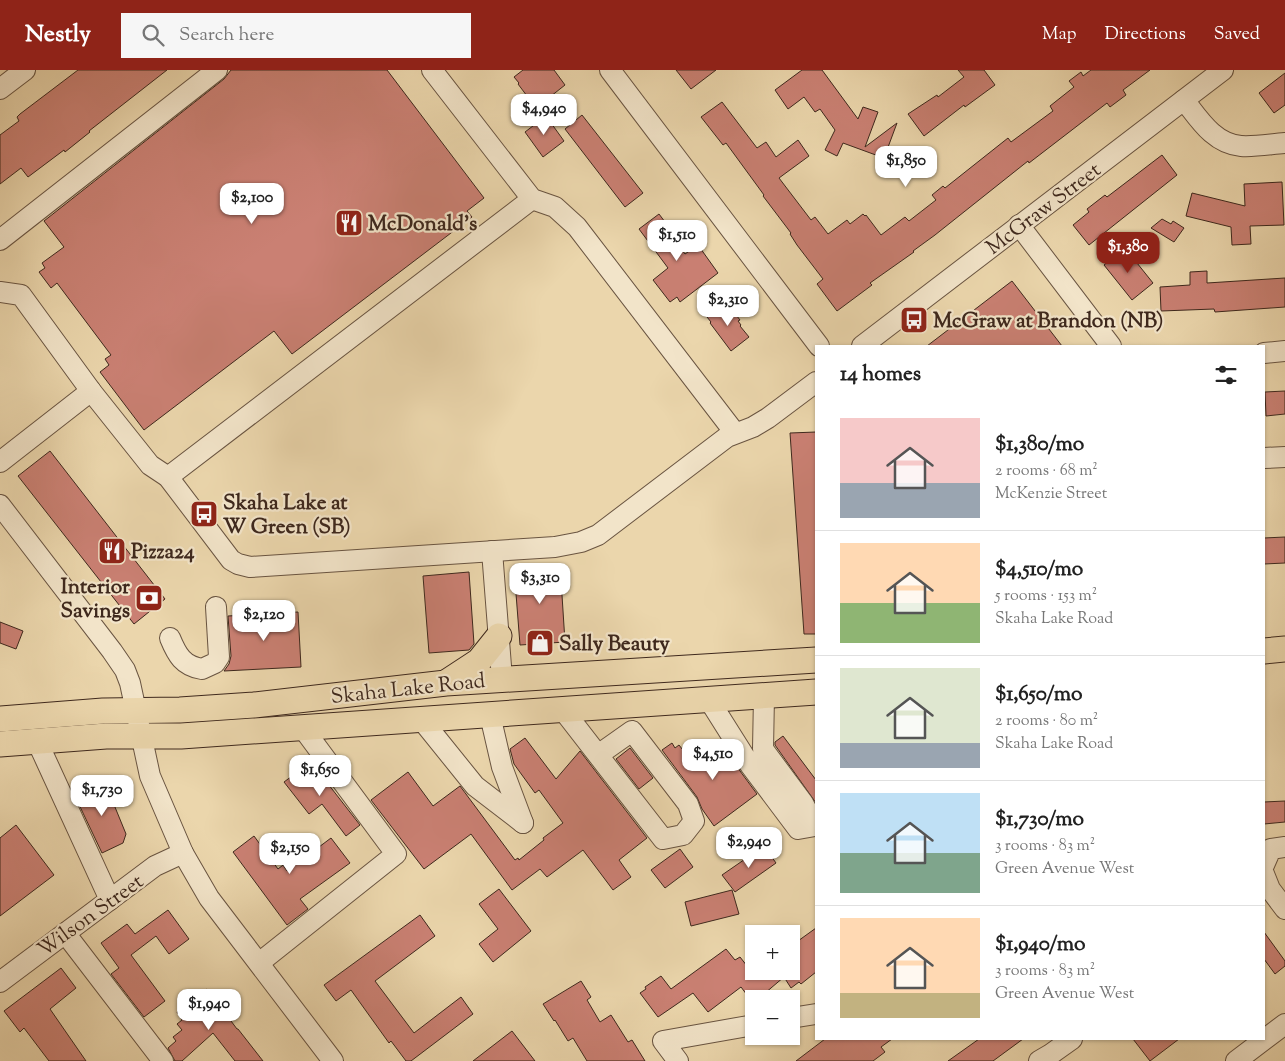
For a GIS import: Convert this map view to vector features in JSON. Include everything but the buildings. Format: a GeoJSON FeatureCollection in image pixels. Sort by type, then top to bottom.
{"type":"FeatureCollection","features":[{"type":"Feature","properties":{"kind":"main road"},"geometry":{"type":"LineString","coordinates":[[446,682],[479,661],[499,636]]}},
{"type":"Feature","properties":{"kind":"main road"},"geometry":{"type":"LineString","coordinates":[[1265,651],[1285,649]]}},
{"type":"Feature","properties":{"kind":"main road","name":"Skaha Lake Road"},"geometry":{"type":"LineString","coordinates":[[0,719],[103,711],[180,710],[254,705],[446,682],[815,660]]}},
{"type":"Feature","properties":{"kind":"main road"},"geometry":{"type":"LineString","coordinates":[[295,728],[408,704],[485,698],[496,692],[502,679],[517,690],[544,694],[656,688],[704,700]]}},
{"type":"Feature","properties":{"kind":"main road","name":"Skaha Lake Road"},"geometry":{"type":"LineString","coordinates":[[0,744],[106,736],[181,736],[815,692]]}},
{"type":"Feature","properties":{"kind":"street"},"geometry":{"type":"LineString","coordinates":[[0,89],[25,70]]}},
{"type":"Feature","properties":{"kind":"street"},"geometry":{"type":"LineString","coordinates":[[0,240],[217,70]]}},
{"type":"Feature","properties":{"kind":"street"},"geometry":{"type":"LineString","coordinates":[[432,70],[532,199],[556,207],[577,227],[735,433]]}},
{"type":"Feature","properties":{"kind":"street"},"geometry":{"type":"LineString","coordinates":[[610,70],[818,345]]}},
{"type":"Feature","properties":{"kind":"street","name":"McGraw Street"},"geometry":{"type":"LineString","coordinates":[[863,345],[1223,70]]}},
{"type":"Feature","properties":{"kind":"street"},"geometry":{"type":"LineString","coordinates":[[1184,100],[1210,132],[1224,142],[1240,146],[1285,143]]}},
{"type":"Feature","properties":{"kind":"street"},"geometry":{"type":"LineString","coordinates":[[168,477],[532,199]]}},
{"type":"Feature","properties":{"kind":"street"},"geometry":{"type":"LineString","coordinates":[[1020,225],[1110,345]]}},
{"type":"Feature","properties":{"kind":"street"},"geometry":{"type":"LineString","coordinates":[[0,292],[21,294],[91,391],[150,465],[168,477],[231,560],[244,566],[258,567],[555,547],[581,542],[598,535],[727,437],[753,427],[768,418],[815,383]]}},
{"type":"Feature","properties":{"kind":"street"},"geometry":{"type":"LineString","coordinates":[[1265,353],[1285,351]]}},
{"type":"Feature","properties":{"kind":"street"},"geometry":{"type":"LineString","coordinates":[[0,462],[91,391]]}},
{"type":"Feature","properties":{"kind":"street"},"geometry":{"type":"LineString","coordinates":[[1265,458],[1285,457]]}},
{"type":"Feature","properties":{"kind":"street"},"geometry":{"type":"LineString","coordinates":[[3,513],[112,651],[124,670],[130,684],[150,776],[183,853],[209,898],[334,1061]]}},
{"type":"Feature","properties":{"kind":"street"},"geometry":{"type":"LineString","coordinates":[[492,551],[502,679]]}},
{"type":"Feature","properties":{"kind":"street"},"geometry":{"type":"LineString","coordinates":[[170,638],[177,655],[188,665],[202,669],[215,662],[218,657],[216,607]]}},
{"type":"Feature","properties":{"kind":"street"},"geometry":{"type":"LineString","coordinates":[[704,700],[798,829],[815,826],[803,803],[762,749],[764,696]]}},
{"type":"Feature","properties":{"kind":"street"},"geometry":{"type":"LineString","coordinates":[[563,710],[663,839],[682,835],[694,821],[688,804],[632,731],[598,755]]}},
{"type":"Feature","properties":{"kind":"street"},"geometry":{"type":"LineString","coordinates":[[422,719],[475,786],[523,823],[502,767],[490,714]]}},
{"type":"Feature","properties":{"kind":"street"},"geometry":{"type":"LineString","coordinates":[[259,963],[396,854],[295,728]]}},
{"type":"Feature","properties":{"kind":"street"},"geometry":{"type":"LineString","coordinates":[[37,741],[110,900]]}},
{"type":"Feature","properties":{"kind":"street"},"geometry":{"type":"LineString","coordinates":[[1265,863],[1271,848],[1285,848]]}},
{"type":"Feature","properties":{"kind":"street","name":"Wilson Street"},"geometry":{"type":"LineString","coordinates":[[0,982],[155,866],[183,853]]}},
{"type":"Feature","properties":{"kind":"street"},"geometry":{"type":"LineString","coordinates":[[1266,886],[1285,909]]}},
{"type":"Feature","properties":{"kind":"street"},"geometry":{"type":"LineString","coordinates":[[65,933],[163,1061]]}},
{"type":"Feature","properties":{"kind":"street"},"geometry":{"type":"LineString","coordinates":[[800,1017],[815,1014]]}},
{"type":"Feature","properties":{"kind":"street"},"geometry":{"type":"LineString","coordinates":[[1265,1039],[1285,1024]]}},
{"type":"Feature","properties":{"kind":"street"},"geometry":{"type":"LineString","coordinates":[[678,1061],[663,1041],[745,1027]]}},
{"type":"Feature","properties":{"kind":"street"},"geometry":{"type":"LineString","coordinates":[[1039,1061],[1071,1040]]}},
{"type":"Feature","properties":{"kind":"street"},"geometry":{"type":"LineString","coordinates":[[1236,1061],[1264,1040]]}},
{"type":"Feature","properties":{"kind":"place","name":"McDonald's"},"geometry":{"type":"Point","coordinates":[349,223]}},
{"type":"Feature","properties":{"kind":"place","name":"McGraw at Brandon (NB)"},"geometry":{"type":"Point","coordinates":[914,320]}},
{"type":"Feature","properties":{"kind":"place","name":"Skaha Lake at W Green (SB)"},"geometry":{"type":"Point","coordinates":[204,514]}},
{"type":"Feature","properties":{"kind":"place","name":"Pizza24"},"geometry":{"type":"Point","coordinates":[112,551]}},
{"type":"Feature","properties":{"kind":"place","name":"Interior Savings"},"geometry":{"type":"Point","coordinates":[149,598]}},
{"type":"Feature","properties":{"kind":"place","name":"Sally Beauty"},"geometry":{"type":"Point","coordinates":[540,643]}}]}
